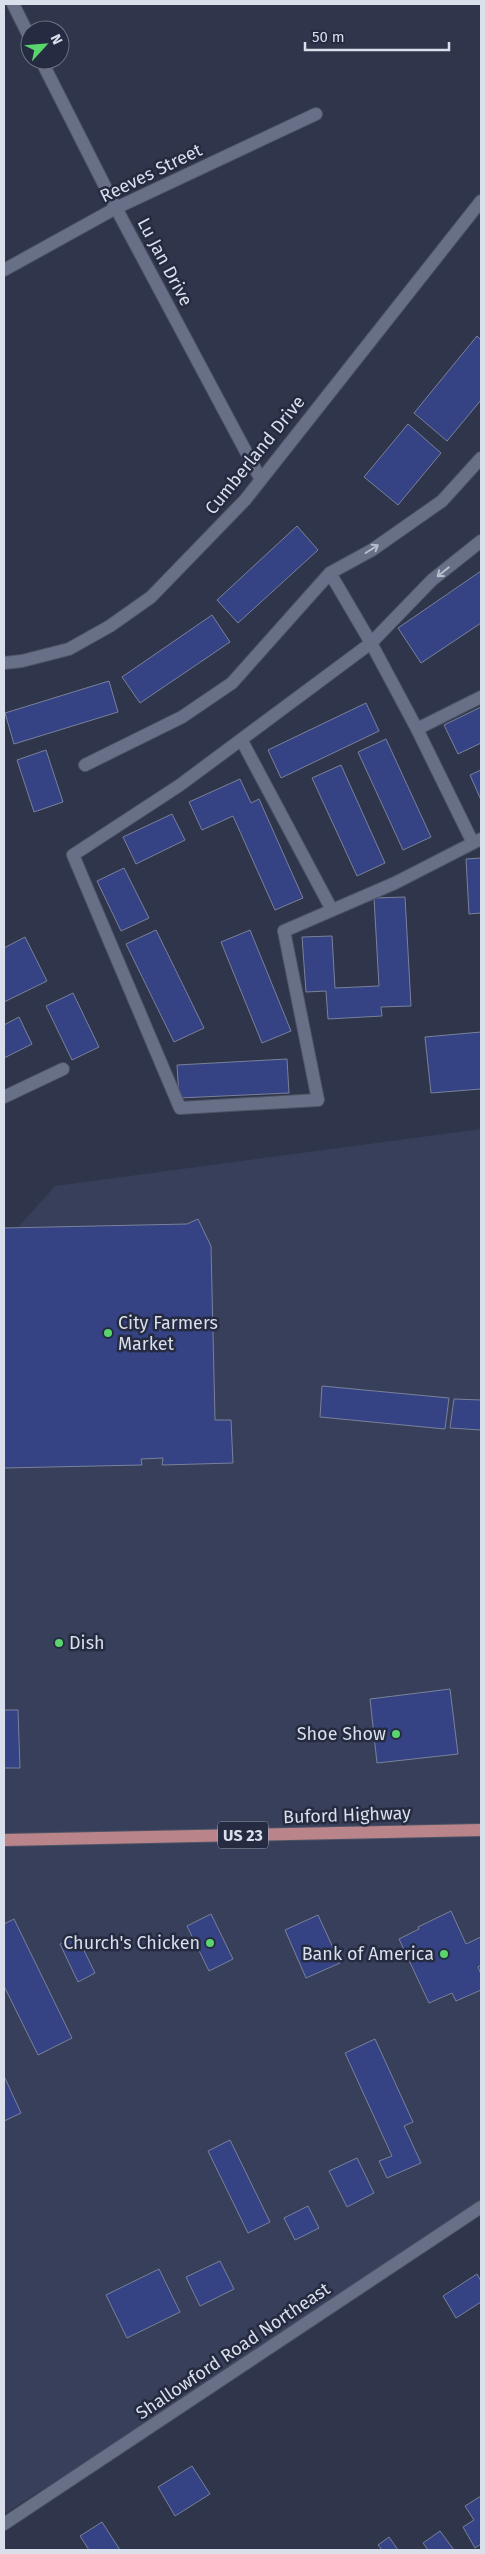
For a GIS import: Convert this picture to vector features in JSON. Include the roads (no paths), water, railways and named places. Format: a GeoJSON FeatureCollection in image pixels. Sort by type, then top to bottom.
{"type":"FeatureCollection","features":[{"type":"Feature","properties":{"kind":"main road","name":"Buford Highway"},"geometry":{"type":"LineString","coordinates":[[4,1840],[481,1830]]}},
{"type":"Feature","properties":{"kind":"street"},"geometry":{"type":"LineString","coordinates":[[13,4],[21,20]]}},
{"type":"Feature","properties":{"kind":"street","name":"Lu Jan Drive"},"geometry":{"type":"LineString","coordinates":[[46,70],[116,208],[260,478]]}},
{"type":"Feature","properties":{"kind":"street","name":"Reeves Street"},"geometry":{"type":"LineString","coordinates":[[4,270],[116,208],[316,114]]}},
{"type":"Feature","properties":{"kind":"street","name":"Cumberland Drive"},"geometry":{"type":"LineString","coordinates":[[4,663],[22,661],[69,649],[110,626],[151,597],[246,500],[260,478],[481,201]]}},
{"type":"Feature","properties":{"kind":"street"},"geometry":{"type":"LineString","coordinates":[[85,766],[182,717],[232,683],[330,573],[372,550],[442,501],[481,458]]}},
{"type":"Feature","properties":{"kind":"street"},"geometry":{"type":"LineString","coordinates":[[330,573],[371,643],[477,841],[395,883],[284,931],[318,1100],[180,1108],[73,855],[180,785],[371,643],[432,580],[481,541]]}},
{"type":"Feature","properties":{"kind":"street"},"geometry":{"type":"LineString","coordinates":[[417,728],[481,697]]}},
{"type":"Feature","properties":{"kind":"street"},"geometry":{"type":"LineString","coordinates":[[242,740],[332,910]]}},
{"type":"Feature","properties":{"kind":"street"},"geometry":{"type":"LineString","coordinates":[[4,1097],[63,1069]]}},
{"type":"Feature","properties":{"kind":"street","name":"Shallowford Road Northeast"},"geometry":{"type":"LineString","coordinates":[[4,2524],[481,2207]]}},
{"type":"Feature","properties":{"kind":"place","name":"City Farmers Market"},"geometry":{"type":"Point","coordinates":[108,1333]}},
{"type":"Feature","properties":{"kind":"place","name":"Dish"},"geometry":{"type":"Point","coordinates":[59,1643]}},
{"type":"Feature","properties":{"kind":"place","name":"Shoe Show"},"geometry":{"type":"Point","coordinates":[396,1734]}},
{"type":"Feature","properties":{"kind":"place","name":"Church's Chicken"},"geometry":{"type":"Point","coordinates":[210,1943]}},
{"type":"Feature","properties":{"kind":"place","name":"Bank of America"},"geometry":{"type":"Point","coordinates":[444,1954]}}]}
